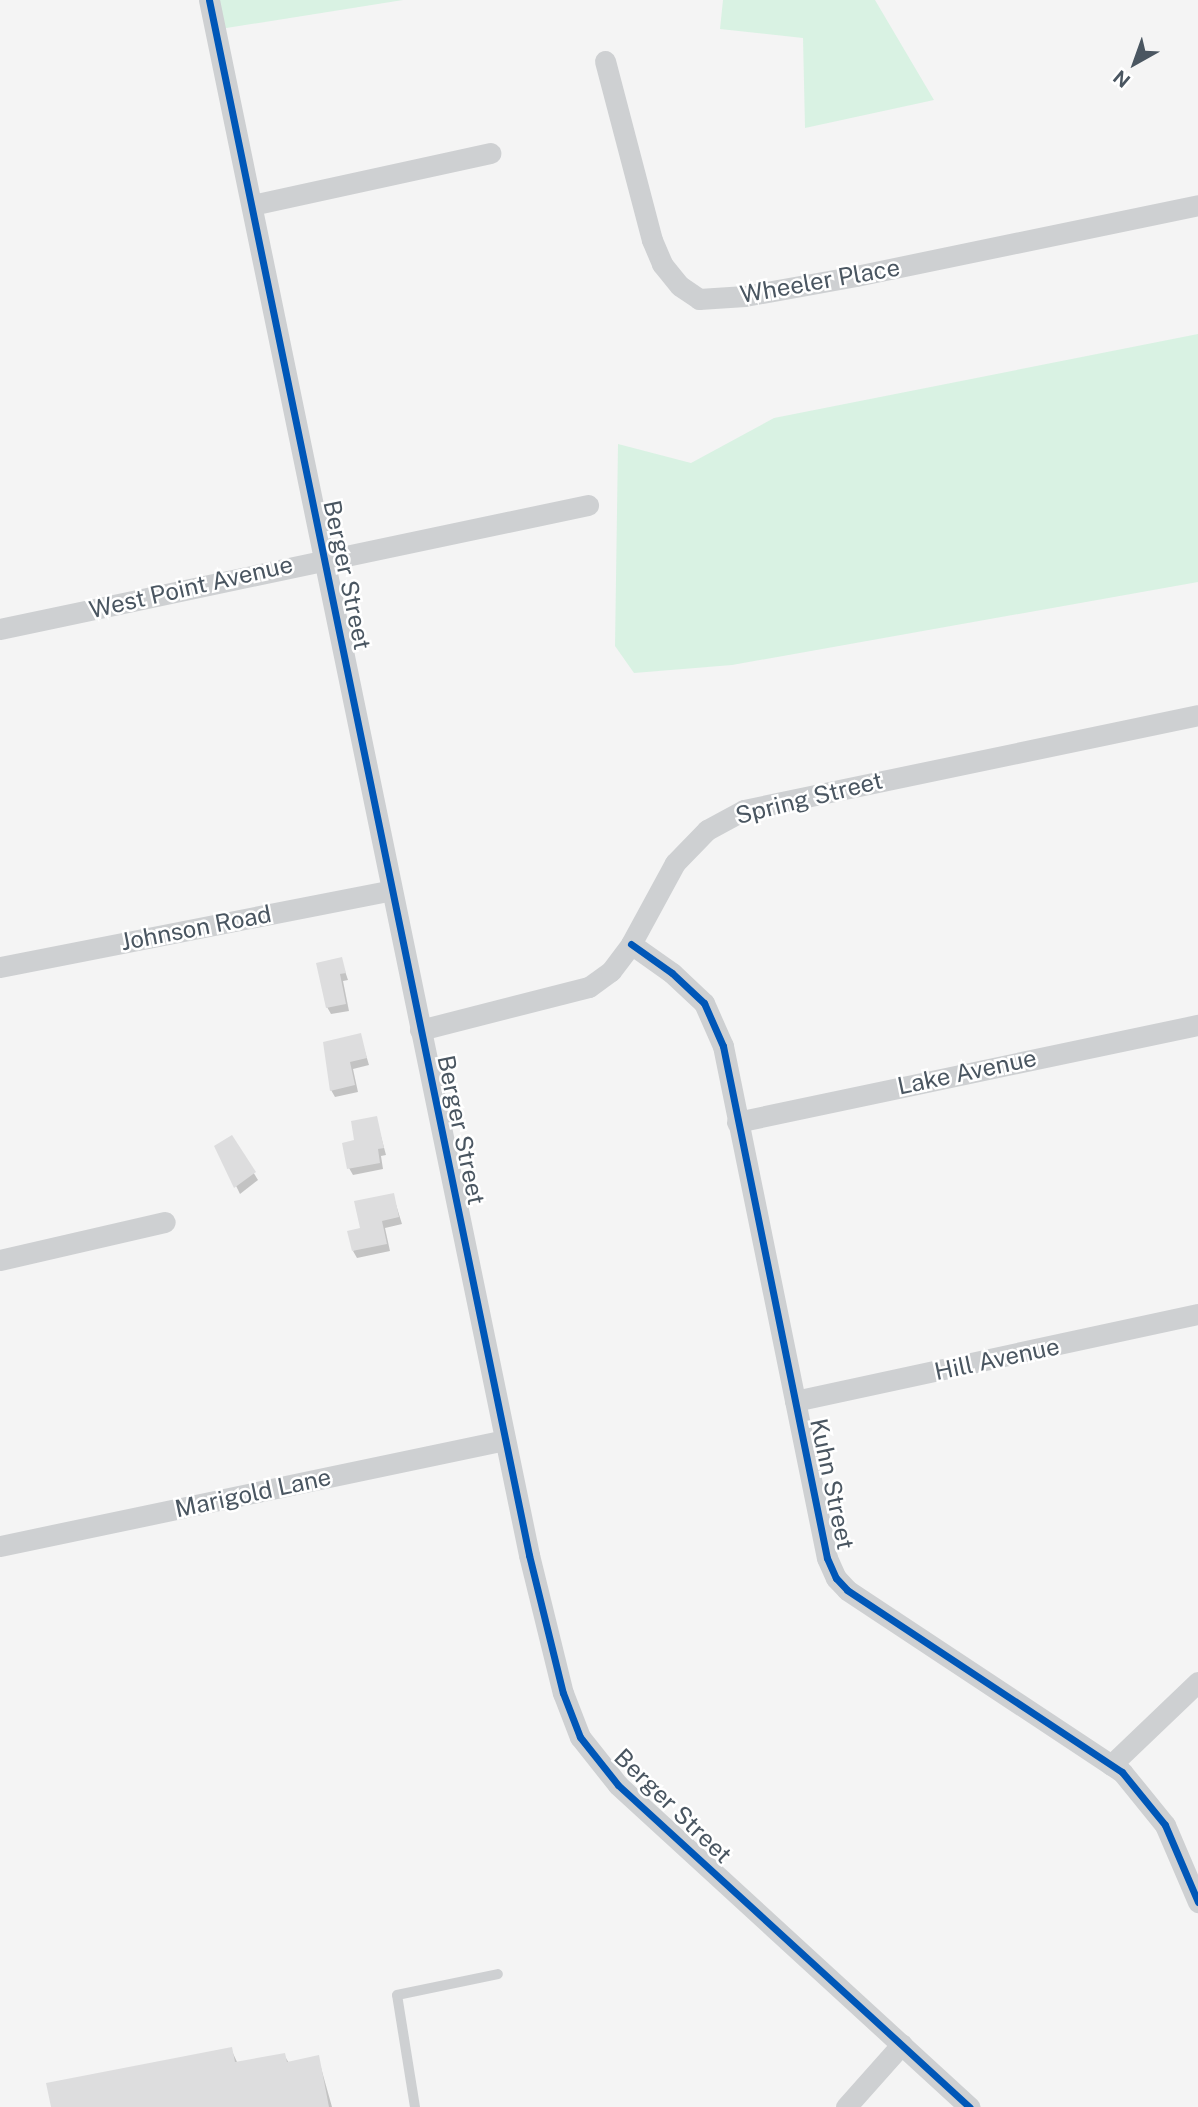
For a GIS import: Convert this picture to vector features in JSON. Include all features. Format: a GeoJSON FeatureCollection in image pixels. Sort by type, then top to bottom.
{"type":"FeatureCollection","features":[{"type":"Feature","properties":{"kind":"street","name":"Berger Street"},"geometry":{"type":"LineString","coordinates":[[209,0],[505,1440],[563,1693],[580,1737],[618,1785],[970,2107]]}},
{"type":"Feature","properties":{"kind":"street","name":"Wheeler Place"},"geometry":{"type":"LineString","coordinates":[[604,61],[652,240],[662,264],[680,286],[699,299],[745,296],[856,276],[1198,205]]}},
{"type":"Feature","properties":{"kind":"street"},"geometry":{"type":"LineString","coordinates":[[252,205],[490,153]]}},
{"type":"Feature","properties":{"kind":"street","name":"West Point Avenue"},"geometry":{"type":"LineString","coordinates":[[0,629],[324,558],[587,505]]}},
{"type":"Feature","properties":{"kind":"street","name":"Spring Street"},"geometry":{"type":"LineString","coordinates":[[420,1030],[589,987],[611,971],[631,944],[675,863],[706,830],[744,810],[1198,715]]}},
{"type":"Feature","properties":{"kind":"street","name":"Johnson Road"},"geometry":{"type":"LineString","coordinates":[[0,967],[392,890]]}},
{"type":"Feature","properties":{"kind":"street","name":"Kuhn Street"},"geometry":{"type":"LineString","coordinates":[[631,944],[672,972],[704,1003],[723,1045],[827,1558],[836,1578],[847,1590],[1111,1765],[1165,1825],[1198,1902]]}},
{"type":"Feature","properties":{"kind":"street","name":"Lake Avenue"},"geometry":{"type":"LineString","coordinates":[[737,1122],[1198,1025]]}},
{"type":"Feature","properties":{"kind":"street"},"geometry":{"type":"LineString","coordinates":[[0,1260],[165,1222]]}},
{"type":"Feature","properties":{"kind":"street","name":"Hill Avenue"},"geometry":{"type":"LineString","coordinates":[[795,1401],[1198,1314]]}},
{"type":"Feature","properties":{"kind":"street","name":"Marigold Lane"},"geometry":{"type":"LineString","coordinates":[[0,1546],[505,1440]]}},
{"type":"Feature","properties":{"kind":"street"},"geometry":{"type":"LineString","coordinates":[[1111,1765],[1198,1682]]}},
{"type":"Feature","properties":{"kind":"street"},"geometry":{"type":"LineString","coordinates":[[846,2107],[902,2044]]}},
{"type":"Feature","properties":{"kind":"lane"},"geometry":{"type":"LineString","coordinates":[[415,2107],[397,1995],[498,1974]]}},
{"type":"Feature","properties":{"kind":"green space"},"geometry":{"type":"Polygon","coordinates":[[[207,0],[403,0],[214,30],[207,0]]]}},
{"type":"Feature","properties":{"kind":"green space"},"geometry":{"type":"Polygon","coordinates":[[[723,0],[875,0],[934,100],[805,128],[803,38],[720,29],[723,0]]]}},
{"type":"Feature","properties":{"kind":"green space"},"geometry":{"type":"Polygon","coordinates":[[[1198,334],[1198,582],[732,665],[634,673],[615,646],[618,444],[691,463],[774,418],[1198,334]]]}},
{"type":"Feature","properties":{"kind":"building"},"geometry":{"type":"Polygon","coordinates":[[[342,957],[346,973],[340,974],[346,1004],[326,1008],[316,963],[342,957]]]}},
{"type":"Feature","properties":{"kind":"building"},"geometry":{"type":"Polygon","coordinates":[[[361,1033],[367,1058],[350,1062],[355,1085],[330,1091],[323,1042],[361,1033]]]}},
{"type":"Feature","properties":{"kind":"building"},"geometry":{"type":"Polygon","coordinates":[[[377,1116],[384,1148],[378,1149],[380,1163],[347,1169],[342,1143],[354,1140],[351,1121],[377,1116]]]}},
{"type":"Feature","properties":{"kind":"building"},"geometry":{"type":"Polygon","coordinates":[[[232,1135],[256,1172],[234,1188],[214,1146],[232,1135]]]}},
{"type":"Feature","properties":{"kind":"building"},"geometry":{"type":"Polygon","coordinates":[[[394,1193],[399,1217],[382,1221],[387,1244],[352,1251],[347,1231],[360,1228],[354,1201],[394,1193]]]}},
{"type":"Feature","properties":{"kind":"building"},"geometry":{"type":"Polygon","coordinates":[[[232,2047],[235,2062],[285,2053],[287,2062],[319,2055],[329,2107],[51,2107],[46,2083],[232,2047]]]}},
{"type":"Feature","properties":{"kind":"cycle path"},"geometry":{"type":"LineString","coordinates":[[209,0],[529,1555],[563,1693],[580,1737],[618,1785],[970,2107]]}},
{"type":"Feature","properties":{"kind":"cycle path"},"geometry":{"type":"LineString","coordinates":[[631,944],[672,973],[704,1003],[723,1046],[827,1558],[836,1578],[847,1590],[1122,1772],[1165,1825],[1198,1902]]}}]}
